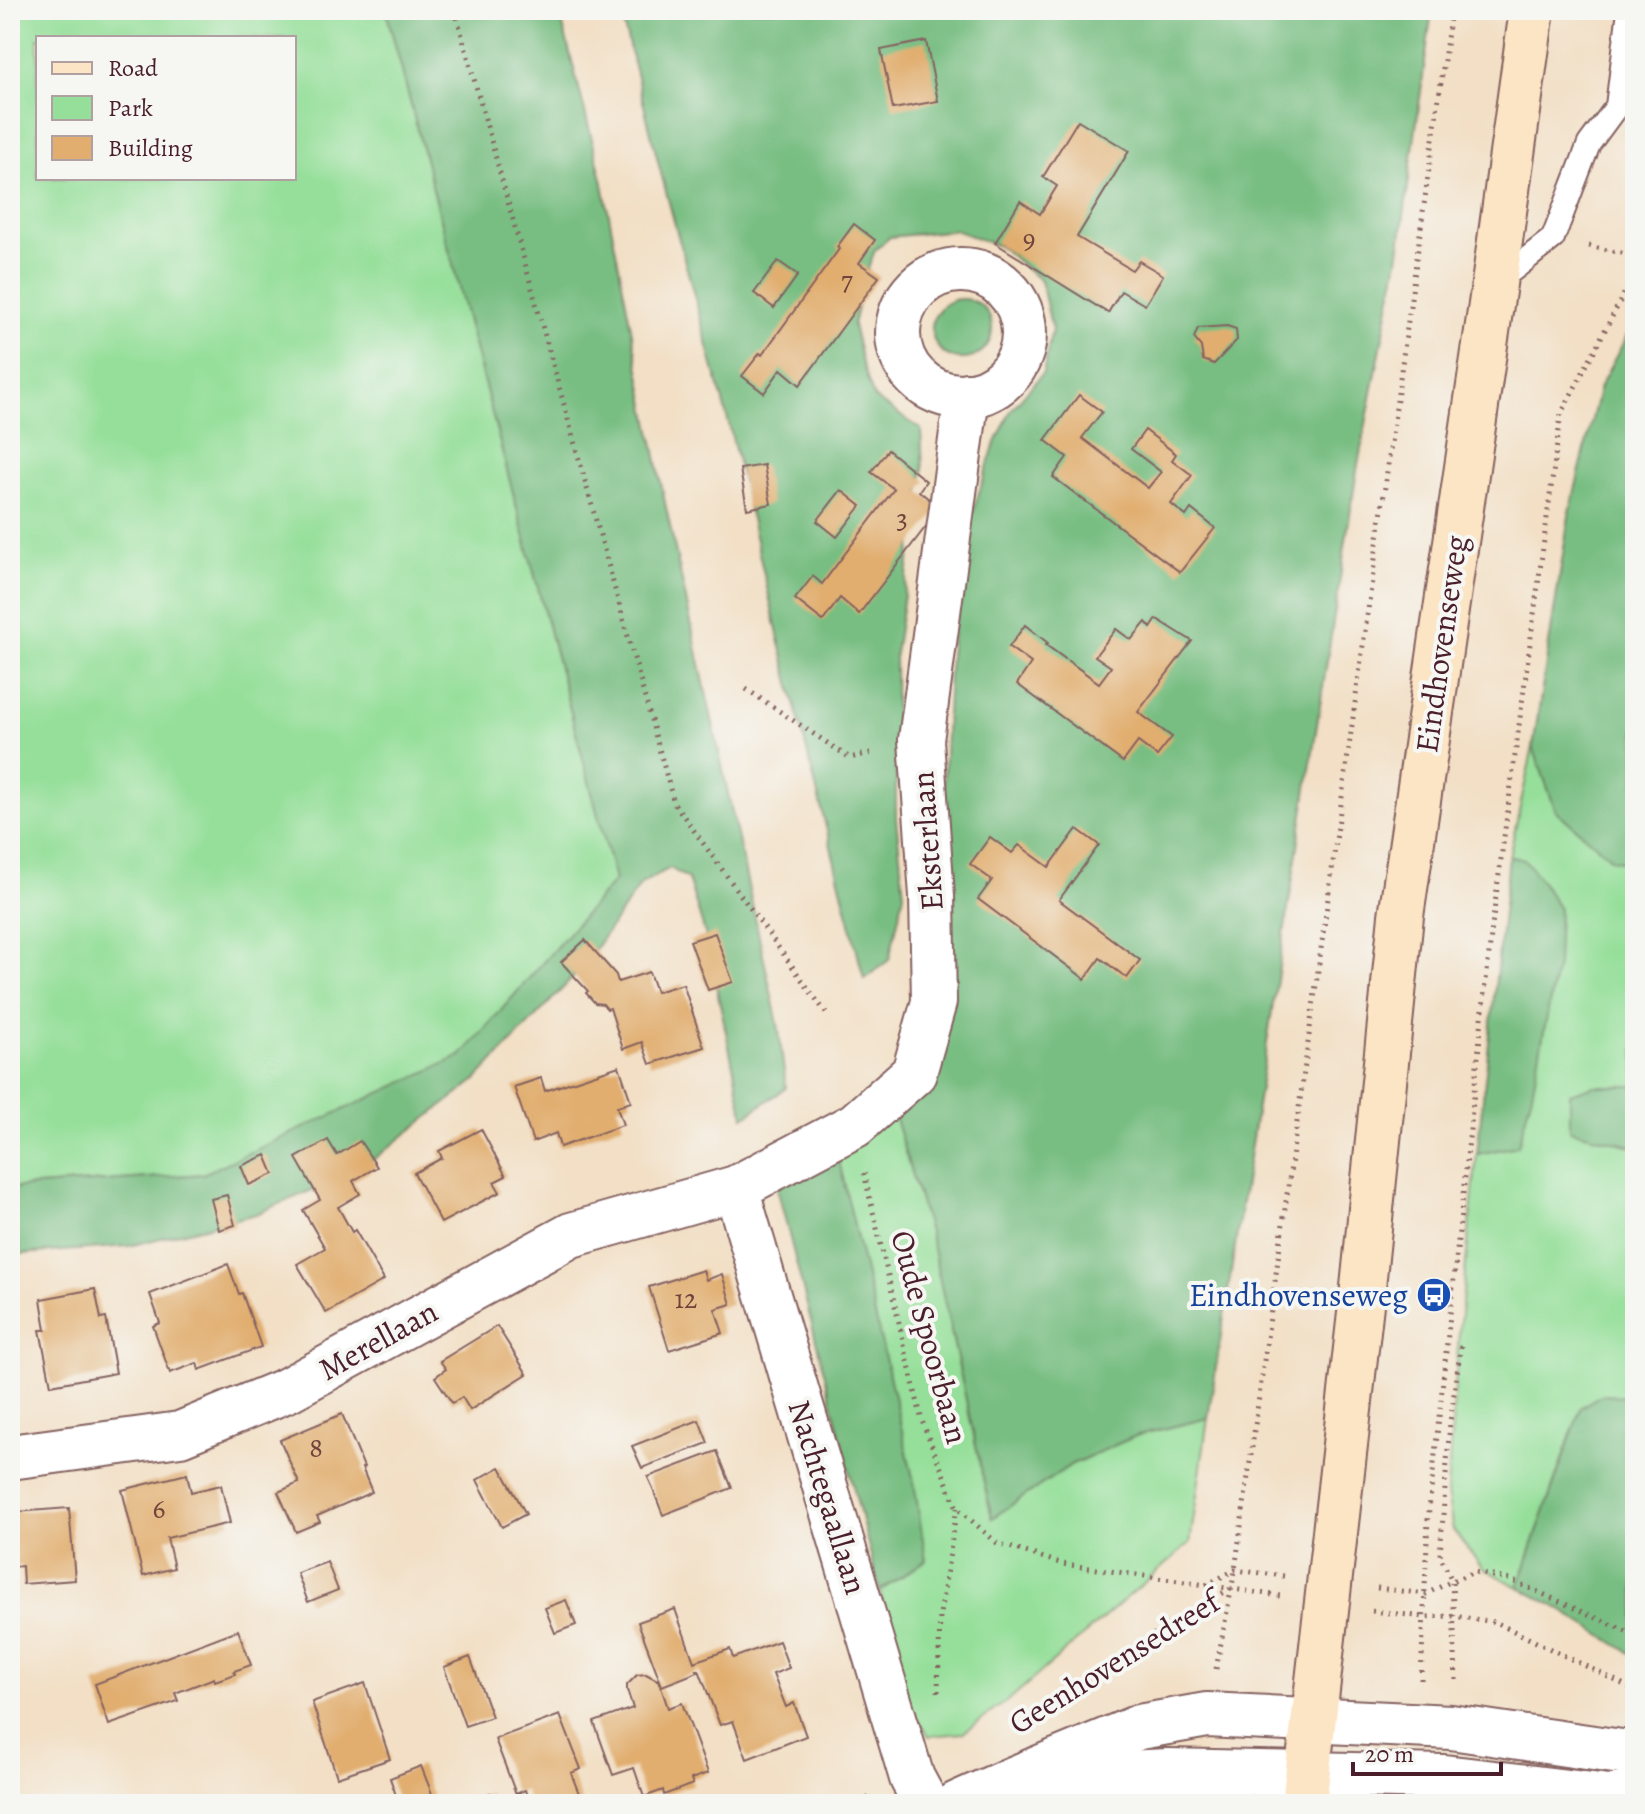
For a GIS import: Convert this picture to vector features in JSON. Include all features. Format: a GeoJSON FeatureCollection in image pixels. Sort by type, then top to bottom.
{"type":"FeatureCollection","features":[{"type":"Feature","properties":{"kind":"main road","name":"Eindhovenseweg"},"geometry":{"type":"LineString","coordinates":[[1306,1789],[1401,916],[1532,10]]}},
{"type":"Feature","properties":{"kind":"street","name":"Eksterlaan"},"geometry":{"type":"LineString","coordinates":[[736,1188],[855,1125],[914,1073],[934,1002],[932,896],[921,740],[967,395]]}},
{"type":"Feature","properties":{"kind":"street","name":"Merellaan"},"geometry":{"type":"LineString","coordinates":[[10,1457],[180,1434],[287,1390],[571,1235],[736,1188]]}},
{"type":"Feature","properties":{"kind":"street","name":"Nachtegaallaan"},"geometry":{"type":"LineString","coordinates":[[736,1188],[912,1778],[926,1804]]}},
{"type":"Feature","properties":{"kind":"street","name":"Geenhovensedreef"},"geometry":{"type":"LineString","coordinates":[[957,1804],[1139,1727],[1207,1715],[1435,1726],[1635,1754]]}},
{"type":"Feature","properties":{"kind":"street","name":"Geenhovensedreef"},"geometry":{"type":"LineString","coordinates":[[1013,1779],[1168,1771],[1306,1789],[1444,1777],[1609,1797],[1635,1793]]}},
{"type":"Feature","properties":{"kind":"lane"},"geometry":{"type":"LineString","coordinates":[[1494,284],[1553,238],[1589,144],[1617,106],[1629,10]]}},
{"type":"Feature","properties":{"kind":"path"},"geometry":{"type":"LineString","coordinates":[[455,10],[674,803],[826,1013]]}},
{"type":"Feature","properties":{"kind":"path"},"geometry":{"type":"LineString","coordinates":[[1231,1589],[1451,10]]}},
{"type":"Feature","properties":{"kind":"path"},"geometry":{"type":"LineString","coordinates":[[1553,238],[1635,256]]}},
{"type":"Feature","properties":{"kind":"path"},"geometry":{"type":"LineString","coordinates":[[1435,1726],[1425,1617],[1428,1519],[1492,926],[1561,414],[1635,273]]}},
{"type":"Feature","properties":{"kind":"path"},"geometry":{"type":"LineString","coordinates":[[746,689],[850,758],[921,740]]}},
{"type":"Feature","properties":{"kind":"path","name":"Oude Spoorbaan"},"geometry":{"type":"LineString","coordinates":[[855,1125],[870,1203],[922,1421],[957,1508],[997,1543],[1063,1564],[1231,1589]]}},
{"type":"Feature","properties":{"kind":"path"},"geometry":{"type":"LineString","coordinates":[[1435,1726],[1457,1684],[1452,1581],[1440,1555],[1450,1422],[1461,1345]]}},
{"type":"Feature","properties":{"kind":"path"},"geometry":{"type":"LineString","coordinates":[[904,1752],[938,1692],[940,1614],[957,1508]]}},
{"type":"Feature","properties":{"kind":"path"},"geometry":{"type":"LineString","coordinates":[[1452,1581],[1474,1572],[1511,1580],[1635,1635]]}},
{"type":"Feature","properties":{"kind":"path","name":"Geenhovensedreef"},"geometry":{"type":"LineString","coordinates":[[1048,1710],[1164,1627],[1231,1589]]}},
{"type":"Feature","properties":{"kind":"path"},"geometry":{"type":"LineString","coordinates":[[1425,1617],[1453,1616],[1495,1622],[1635,1690]]}},
{"type":"Feature","properties":{"kind":"green space"},"geometry":{"type":"Polygon","coordinates":[[[10,10],[386,10],[615,880],[462,1056],[203,1174],[10,1188],[10,10]]]}},
{"type":"Feature","properties":{"kind":"green space"},"geometry":{"type":"Polygon","coordinates":[[[386,10],[559,10],[602,179],[665,503],[778,1024],[786,1088],[744,1117],[705,933],[688,879],[670,868],[642,883],[579,971],[476,1080],[361,1169],[256,1214],[129,1246],[10,1255],[10,1188],[203,1174],[461,1056],[615,880],[386,10]]]}},
{"type":"Feature","properties":{"kind":"green space"},"geometry":{"type":"Polygon","coordinates":[[[620,10],[1432,10],[1398,260],[1357,470],[1208,1418],[1138,1435],[1072,1464],[992,1518],[930,1235],[893,1112],[897,1110],[942,815],[950,654],[968,527],[993,449],[1011,410],[1043,373],[1052,329],[1041,281],[1001,247],[955,230],[890,237],[875,250],[862,285],[853,325],[863,367],[874,398],[921,429],[923,470],[895,654],[896,818],[904,894],[889,960],[864,979],[729,424],[620,10]]]}},
{"type":"Feature","properties":{"kind":"green space"},"geometry":{"type":"Polygon","coordinates":[[[962,299],[974,301],[983,308],[990,317],[990,341],[983,350],[974,357],[962,359],[950,357],[941,350],[934,341],[932,329],[934,317],[941,308],[950,301],[962,299]]]}},
{"type":"Feature","properties":{"kind":"green space"},"geometry":{"type":"Polygon","coordinates":[[[1635,321],[1635,864],[1612,859],[1556,811],[1533,747],[1569,516],[1600,386],[1635,321]]]}},
{"type":"Feature","properties":{"kind":"green space"},"geometry":{"type":"Polygon","coordinates":[[[1533,747],[1556,811],[1612,859],[1635,864],[1635,1086],[1594,1086],[1570,1130],[1635,1147],[1635,1397],[1601,1395],[1571,1434],[1518,1587],[1482,1567],[1453,1530],[1447,1493],[1477,1154],[1518,1146],[1558,909],[1524,859],[1509,857],[1533,747]]]}},
{"type":"Feature","properties":{"kind":"green space"},"geometry":{"type":"Polygon","coordinates":[[[1509,857],[1524,859],[1559,909],[1557,965],[1532,1093],[1518,1146],[1477,1154],[1509,857]]]}},
{"type":"Feature","properties":{"kind":"green space"},"geometry":{"type":"Polygon","coordinates":[[[1594,1086],[1635,1086],[1635,1147],[1570,1130],[1570,1094],[1594,1086]]]}},
{"type":"Feature","properties":{"kind":"green space"},"geometry":{"type":"Polygon","coordinates":[[[893,1112],[930,1235],[992,1518],[1072,1464],[1138,1435],[1208,1418],[1190,1543],[1011,1698],[963,1733],[929,1736],[908,1705],[880,1591],[926,1560],[836,1148],[893,1112]]]}},
{"type":"Feature","properties":{"kind":"green space"},"geometry":{"type":"Polygon","coordinates":[[[836,1148],[914,1482],[926,1560],[880,1591],[772,1168],[836,1148]]]}},
{"type":"Feature","properties":{"kind":"green space"},"geometry":{"type":"Polygon","coordinates":[[[1601,1395],[1635,1397],[1635,1656],[1518,1587],[1581,1407],[1601,1395]]]}},
{"type":"Feature","properties":{"kind":"green space"},"geometry":{"type":"Polygon","coordinates":[[[1138,1795],[1166,1800],[1165,1804],[1103,1804],[1138,1795]]]}},
{"type":"Feature","properties":{"kind":"building"},"geometry":{"type":"Polygon","coordinates":[[[926,41],[938,101],[893,109],[881,50],[926,41]]]}},
{"type":"Feature","properties":{"kind":"building"},"geometry":{"type":"Polygon","coordinates":[[[1078,120],[1129,151],[1077,237],[1132,270],[1139,261],[1163,275],[1145,305],[1121,291],[1108,313],[995,243],[1020,201],[1040,214],[1057,186],[1043,177],[1078,120]]]}},
{"type":"Feature","properties":{"kind":"building"},"geometry":{"type":"Polygon","coordinates":[[[854,224],[875,240],[859,263],[879,277],[800,385],[781,369],[764,393],[742,376],[760,353],[762,355],[854,224]]]}},
{"type":"Feature","properties":{"kind":"building"},"geometry":{"type":"Polygon","coordinates":[[[778,261],[798,275],[774,308],[754,293],[778,261]]]}},
{"type":"Feature","properties":{"kind":"building"},"geometry":{"type":"Polygon","coordinates":[[[1227,326],[1236,329],[1237,340],[1214,364],[1203,360],[1201,347],[1194,338],[1198,328],[1227,326]]]}},
{"type":"Feature","properties":{"kind":"building"},"geometry":{"type":"Polygon","coordinates":[[[1079,395],[1102,412],[1082,438],[1148,488],[1161,472],[1131,449],[1145,430],[1176,454],[1172,460],[1192,475],[1171,504],[1186,516],[1191,509],[1215,528],[1180,572],[1053,477],[1067,457],[1045,440],[1079,395]]]}},
{"type":"Feature","properties":{"kind":"building"},"geometry":{"type":"Polygon","coordinates":[[[888,450],[926,481],[919,491],[940,508],[859,614],[840,598],[823,621],[795,599],[813,576],[822,584],[894,489],[871,472],[888,450]]]}},
{"type":"Feature","properties":{"kind":"building"},"geometry":{"type":"Polygon","coordinates":[[[764,465],[771,504],[747,509],[740,469],[764,465]]]}},
{"type":"Feature","properties":{"kind":"building"},"geometry":{"type":"Polygon","coordinates":[[[841,490],[861,506],[837,537],[817,521],[841,490]]]}},
{"type":"Feature","properties":{"kind":"building"},"geometry":{"type":"Polygon","coordinates":[[[1157,619],[1192,641],[1138,712],[1172,737],[1157,756],[1138,742],[1123,762],[1017,684],[1031,663],[1009,647],[1025,625],[1048,643],[1046,645],[1099,683],[1111,667],[1095,656],[1116,629],[1131,640],[1146,622],[1151,628],[1157,619]]]}},
{"type":"Feature","properties":{"kind":"building"},"geometry":{"type":"Polygon","coordinates":[[[1077,829],[1099,845],[1059,900],[1140,960],[1127,978],[1100,958],[1085,979],[978,899],[992,880],[970,864],[990,837],[1012,853],[1019,845],[1049,867],[1077,829]]]}},
{"type":"Feature","properties":{"kind":"building"},"geometry":{"type":"Polygon","coordinates":[[[715,933],[733,982],[708,990],[690,941],[715,933]]]}},
{"type":"Feature","properties":{"kind":"building"},"geometry":{"type":"Polygon","coordinates":[[[585,940],[616,975],[618,982],[649,972],[656,992],[683,984],[704,1047],[650,1064],[642,1042],[623,1049],[610,1008],[595,1003],[561,962],[585,940]]]}},
{"type":"Feature","properties":{"kind":"building"},"geometry":{"type":"Polygon","coordinates":[[[619,1066],[631,1102],[617,1107],[623,1125],[560,1147],[556,1133],[533,1142],[514,1087],[541,1078],[545,1091],[619,1066]]]}},
{"type":"Feature","properties":{"kind":"building"},"geometry":{"type":"Polygon","coordinates":[[[481,1129],[506,1176],[494,1182],[500,1192],[441,1223],[414,1173],[442,1158],[439,1151],[481,1129]]]}},
{"type":"Feature","properties":{"kind":"building"},"geometry":{"type":"Polygon","coordinates":[[[328,1140],[337,1155],[360,1141],[377,1167],[353,1181],[360,1194],[338,1207],[384,1280],[326,1313],[297,1264],[325,1248],[303,1210],[320,1200],[296,1158],[328,1140]]]}},
{"type":"Feature","properties":{"kind":"building"},"geometry":{"type":"Polygon","coordinates":[[[266,1155],[274,1174],[249,1185],[241,1166],[266,1155]]]}},
{"type":"Feature","properties":{"kind":"building"},"geometry":{"type":"Polygon","coordinates":[[[227,1195],[235,1225],[219,1230],[211,1199],[227,1195]]]}},
{"type":"Feature","properties":{"kind":"building"},"geometry":{"type":"Polygon","coordinates":[[[228,1264],[261,1347],[199,1370],[197,1363],[170,1373],[153,1326],[160,1323],[150,1294],[228,1264]]]}},
{"type":"Feature","properties":{"kind":"building"},"geometry":{"type":"Polygon","coordinates":[[[703,1270],[706,1280],[722,1274],[731,1304],[715,1309],[723,1333],[669,1350],[649,1287],[703,1270]]]}},
{"type":"Feature","properties":{"kind":"building"},"geometry":{"type":"Polygon","coordinates":[[[95,1289],[101,1319],[106,1318],[116,1373],[51,1385],[40,1330],[46,1330],[41,1299],[95,1289]]]}},
{"type":"Feature","properties":{"kind":"building"},"geometry":{"type":"Polygon","coordinates":[[[497,1326],[527,1374],[470,1410],[462,1397],[452,1403],[435,1377],[446,1369],[440,1361],[497,1326]]]}},
{"type":"Feature","properties":{"kind":"building"},"geometry":{"type":"Polygon","coordinates":[[[342,1414],[372,1492],[317,1516],[320,1522],[296,1532],[278,1492],[299,1483],[280,1440],[342,1414]]]}},
{"type":"Feature","properties":{"kind":"building"},"geometry":{"type":"Polygon","coordinates":[[[699,1420],[708,1443],[642,1468],[632,1446],[699,1420]]]}},
{"type":"Feature","properties":{"kind":"building"},"geometry":{"type":"Polygon","coordinates":[[[717,1451],[732,1488],[663,1515],[648,1477],[717,1451]]]}},
{"type":"Feature","properties":{"kind":"building"},"geometry":{"type":"Polygon","coordinates":[[[500,1467],[526,1514],[502,1527],[477,1480],[500,1467]]]}},
{"type":"Feature","properties":{"kind":"building"},"geometry":{"type":"Polygon","coordinates":[[[187,1474],[191,1492],[221,1485],[230,1523],[167,1538],[174,1568],[143,1576],[122,1490],[187,1474]]]}},
{"type":"Feature","properties":{"kind":"building"},"geometry":{"type":"Polygon","coordinates":[[[10,1507],[17,1507],[17,1512],[69,1508],[75,1580],[23,1584],[22,1566],[10,1567],[10,1507]]]}},
{"type":"Feature","properties":{"kind":"building"},"geometry":{"type":"Polygon","coordinates":[[[327,1562],[338,1590],[308,1602],[297,1573],[327,1562]]]}},
{"type":"Feature","properties":{"kind":"building"},"geometry":{"type":"Polygon","coordinates":[[[566,1600],[576,1625],[555,1633],[545,1608],[566,1600]]]}},
{"type":"Feature","properties":{"kind":"building"},"geometry":{"type":"Polygon","coordinates":[[[675,1609],[694,1662],[730,1649],[733,1658],[779,1641],[789,1668],[773,1674],[786,1707],[794,1703],[806,1736],[747,1759],[733,1721],[720,1725],[699,1670],[662,1686],[638,1622],[675,1609]]]}},
{"type":"Feature","properties":{"kind":"building"},"geometry":{"type":"Polygon","coordinates":[[[238,1630],[251,1665],[234,1671],[235,1674],[215,1681],[214,1678],[175,1693],[178,1701],[109,1725],[95,1684],[238,1630]]]}},
{"type":"Feature","properties":{"kind":"building"},"geometry":{"type":"Polygon","coordinates":[[[470,1657],[492,1717],[465,1726],[444,1667],[470,1657]]]}},
{"type":"Feature","properties":{"kind":"building"},"geometry":{"type":"Polygon","coordinates":[[[646,1674],[659,1681],[668,1708],[682,1703],[708,1773],[691,1779],[693,1784],[664,1795],[663,1790],[644,1797],[634,1768],[613,1775],[594,1722],[633,1708],[627,1685],[637,1675],[646,1674]]]}},
{"type":"Feature","properties":{"kind":"building"},"geometry":{"type":"Polygon","coordinates":[[[365,1683],[390,1759],[337,1777],[312,1702],[365,1683]]]}},
{"type":"Feature","properties":{"kind":"building"},"geometry":{"type":"Polygon","coordinates":[[[560,1715],[581,1769],[571,1773],[583,1804],[530,1804],[525,1790],[516,1794],[495,1739],[560,1715]]]}},
{"type":"Feature","properties":{"kind":"building"},"geometry":{"type":"Polygon","coordinates":[[[421,1766],[436,1804],[399,1804],[390,1778],[421,1766]]]}},
{"type":"Feature","properties":{"kind":"building"},"geometry":{"type":"Polygon","coordinates":[[[490,1793],[494,1804],[460,1804],[490,1793]]]}},
{"type":"Feature","properties":{"kind":"place","name":"Eindhovenseweg"},"geometry":{"type":"Point","coordinates":[1434,1295]}}]}
